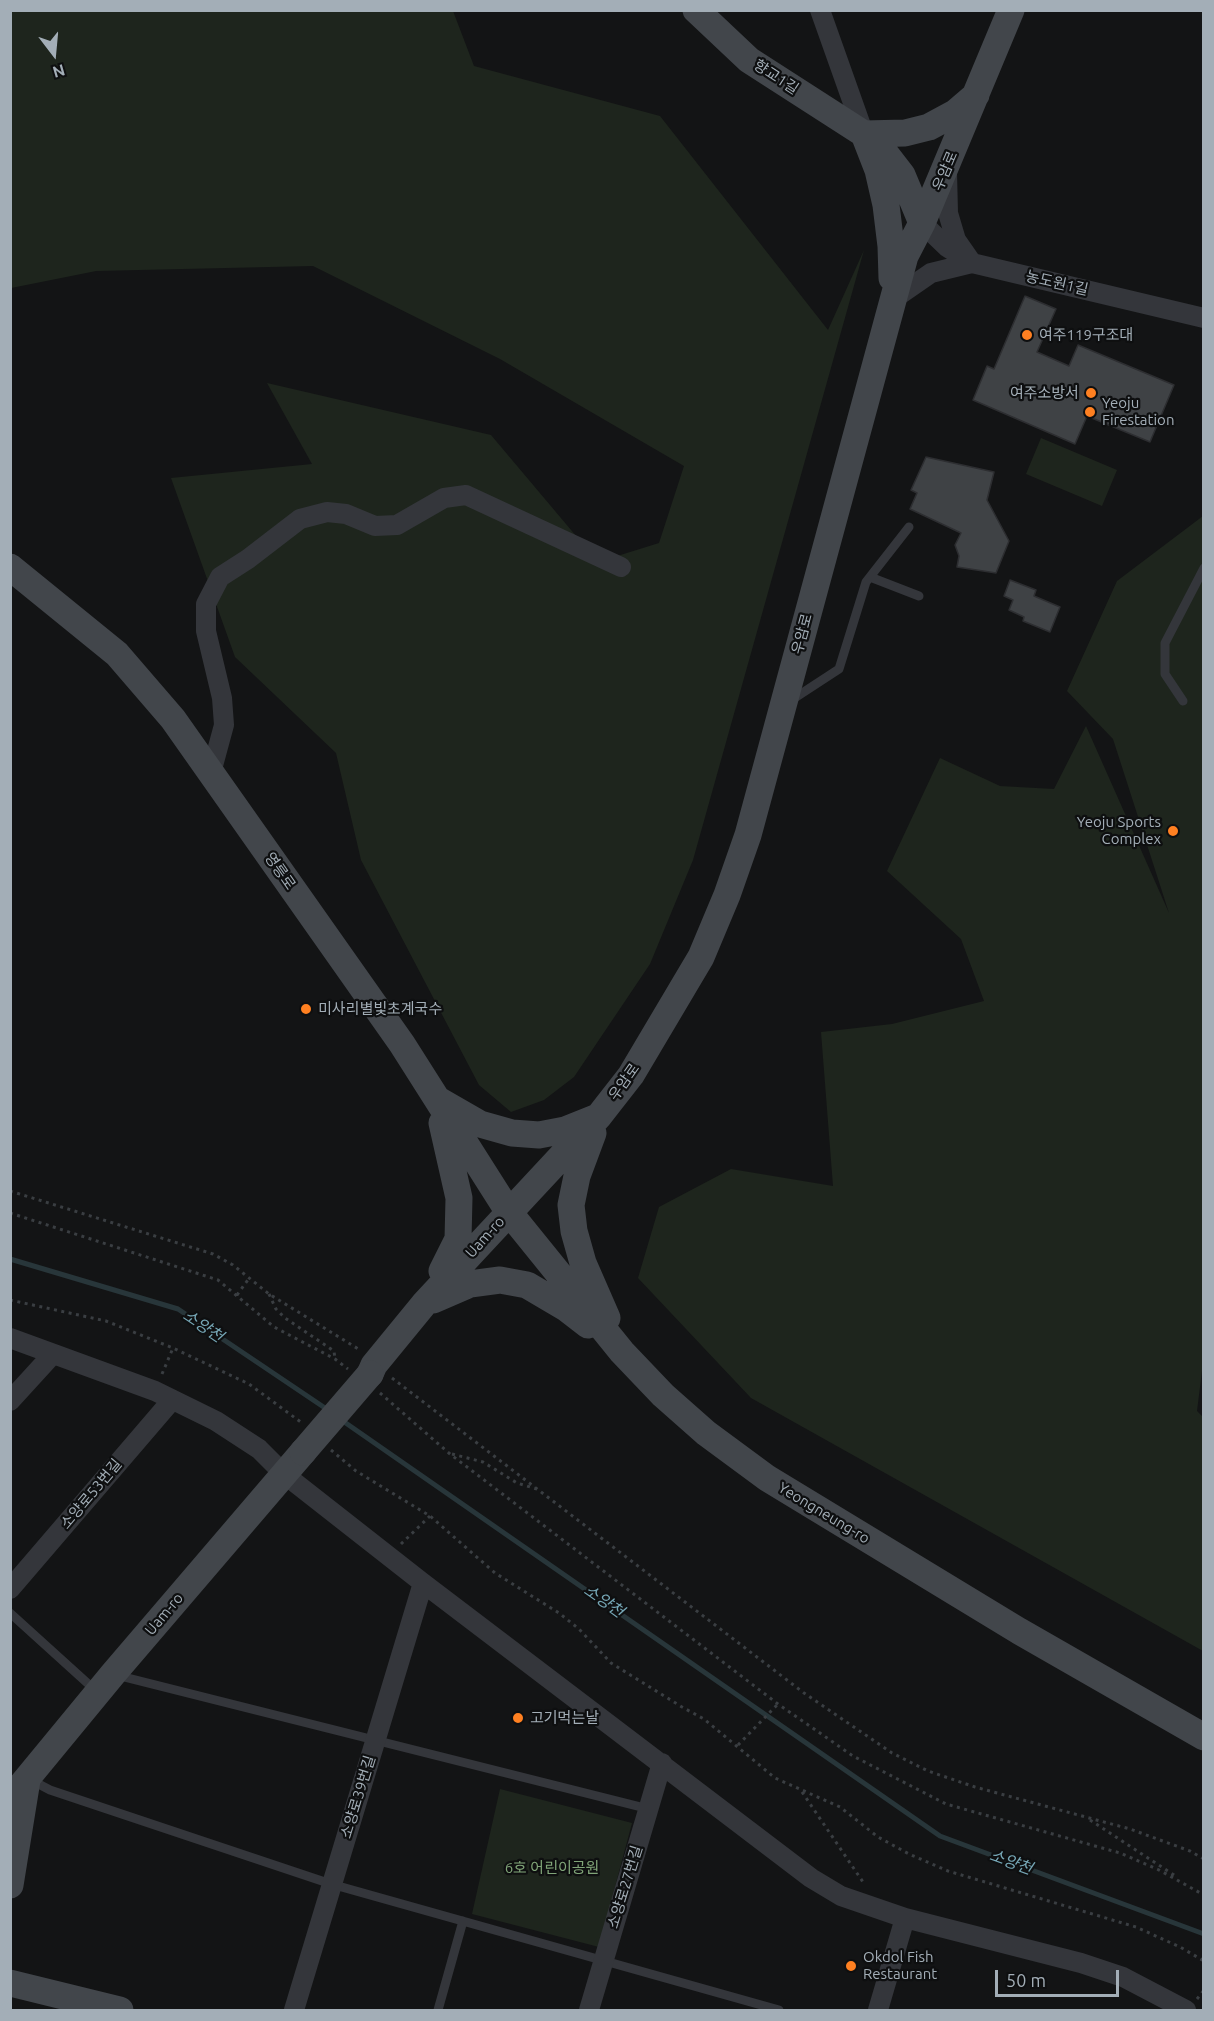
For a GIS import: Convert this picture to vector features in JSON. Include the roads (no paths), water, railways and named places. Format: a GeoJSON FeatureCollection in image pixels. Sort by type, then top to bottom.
{"type":"FeatureCollection","features":[{"type":"Feature","properties":{"kind":"main road","name":"향교1길"},"geometry":{"type":"LineString","coordinates":[[696,10],[749,60],[864,134],[885,153],[902,175],[922,224]]}},
{"type":"Feature","properties":{"kind":"main road","name":"우암로"},"geometry":{"type":"LineString","coordinates":[[508,1211],[563,1158],[631,1074],[701,957],[727,895],[748,835],[905,256],[922,224],[979,92],[1011,10]]}},
{"type":"Feature","properties":{"kind":"main road"},"geometry":{"type":"LineString","coordinates":[[892,300],[891,246],[886,204],[878,170],[864,134],[905,133],[929,127],[955,112],[979,92]]}},
{"type":"Feature","properties":{"kind":"main road","name":"영릉로"},"geometry":{"type":"LineString","coordinates":[[10,567],[117,654],[173,719],[402,1044],[508,1211]]}},
{"type":"Feature","properties":{"kind":"main road"},"geometry":{"type":"LineString","coordinates":[[436,1099],[480,1124],[512,1133],[539,1135],[565,1130],[599,1116]]}},
{"type":"Feature","properties":{"kind":"main road"},"geometry":{"type":"LineString","coordinates":[[424,1304],[458,1239],[459,1198],[456,1176],[436,1099]]}},
{"type":"Feature","properties":{"kind":"main road"},"geometry":{"type":"LineString","coordinates":[[599,1116],[577,1176],[571,1205],[574,1231],[583,1263],[622,1352]]}},
{"type":"Feature","properties":{"kind":"main road","name":"Uam-ro"},"geometry":{"type":"LineString","coordinates":[[10,1799],[105,1683],[284,1474],[316,1450],[424,1304],[508,1211]]}},
{"type":"Feature","properties":{"kind":"main road","name":"Yeongneung-ro"},"geometry":{"type":"LineString","coordinates":[[508,1211],[622,1352],[663,1395],[706,1433],[767,1478],[1019,1631],[1203,1737]]}},
{"type":"Feature","properties":{"kind":"main road"},"geometry":{"type":"LineString","coordinates":[[424,1304],[470,1284],[500,1280],[527,1285],[566,1308],[622,1352]]}},
{"type":"Feature","properties":{"kind":"main road"},"geometry":{"type":"LineString","coordinates":[[10,1884],[27,1778]]}},
{"type":"Feature","properties":{"kind":"main road"},"geometry":{"type":"LineString","coordinates":[[10,1983],[120,2010]]}},
{"type":"Feature","properties":{"kind":"street","name":"향교1길"},"geometry":{"type":"LineString","coordinates":[[821,12],[864,134]]}},
{"type":"Feature","properties":{"kind":"street"},"geometry":{"type":"LineString","coordinates":[[892,300],[931,273],[972,263],[956,240],[948,213],[947,166]]}},
{"type":"Feature","properties":{"kind":"street","name":"농도원1길"},"geometry":{"type":"LineString","coordinates":[[922,224],[947,247],[972,263],[1203,318]]}},
{"type":"Feature","properties":{"kind":"street"},"geometry":{"type":"LineString","coordinates":[[211,773],[224,725],[222,698],[206,631],[206,604],[220,577],[248,559],[300,519],[327,512],[346,514],[375,526],[397,525],[444,498],[466,495],[621,567]]}},
{"type":"Feature","properties":{"kind":"street"},"geometry":{"type":"LineString","coordinates":[[10,1338],[163,1396],[216,1421],[259,1449],[284,1474],[423,1583],[811,1878],[841,1896],[905,1917],[1113,1974],[1186,2010]]}},
{"type":"Feature","properties":{"kind":"street"},"geometry":{"type":"LineString","coordinates":[[10,1401],[52,1355]]}},
{"type":"Feature","properties":{"kind":"street","name":"소양로53번길"},"geometry":{"type":"LineString","coordinates":[[10,1589],[163,1396]]}},
{"type":"Feature","properties":{"kind":"street","name":"소양로39번길"},"geometry":{"type":"LineString","coordinates":[[294,2010],[330,1884],[423,1583]]}},
{"type":"Feature","properties":{"kind":"street","name":"소양로27번길"},"geometry":{"type":"LineString","coordinates":[[589,2010],[662,1763]]}},
{"type":"Feature","properties":{"kind":"street"},"geometry":{"type":"LineString","coordinates":[[878,2010],[905,1917]]}},
{"type":"Feature","properties":{"kind":"lane"},"geometry":{"type":"LineString","coordinates":[[783,706],[839,669],[866,582],[909,527]]}},
{"type":"Feature","properties":{"kind":"lane"},"geometry":{"type":"LineString","coordinates":[[1183,701],[1165,674],[1165,643],[1203,568]]}},
{"type":"Feature","properties":{"kind":"lane"},"geometry":{"type":"LineString","coordinates":[[870,577],[919,597]]}},
{"type":"Feature","properties":{"kind":"lane"},"geometry":{"type":"LineString","coordinates":[[10,1613],[105,1683],[375,1740],[649,1809]]}},
{"type":"Feature","properties":{"kind":"lane"},"geometry":{"type":"LineString","coordinates":[[27,1778],[50,1790],[330,1884],[779,2010]]}},
{"type":"Feature","properties":{"kind":"lane"},"geometry":{"type":"LineString","coordinates":[[438,2010],[463,1921]]}},
{"type":"Feature","properties":{"kind":"waterway","name":"소양천"},"geometry":{"type":"LineString","coordinates":[[10,1259],[178,1309],[328,1410]]}},
{"type":"Feature","properties":{"kind":"waterway","name":"소양천"},"geometry":{"type":"LineString","coordinates":[[340,1419],[940,1836],[1204,1934]]}},
{"type":"Feature","properties":{"kind":"place","name":"여주119구조대"},"geometry":{"type":"Point","coordinates":[1027,335]}},
{"type":"Feature","properties":{"kind":"place","name":"여주소방서"},"geometry":{"type":"Point","coordinates":[1091,393]}},
{"type":"Feature","properties":{"kind":"place","name":"Yeoju Firestation"},"geometry":{"type":"Point","coordinates":[1090,412]}},
{"type":"Feature","properties":{"kind":"place","name":"Yeoju Sports Complex"},"geometry":{"type":"Point","coordinates":[1173,831]}},
{"type":"Feature","properties":{"kind":"place","name":"미사리별빛초계국수"},"geometry":{"type":"Point","coordinates":[306,1009]}},
{"type":"Feature","properties":{"kind":"place","name":"고기먹는날"},"geometry":{"type":"Point","coordinates":[518,1718]}},
{"type":"Feature","properties":{"kind":"place","name":"Okdol Fish Restaurant"},"geometry":{"type":"Point","coordinates":[851,1966]}},
{"type":"Feature","properties":{"kind":"park label","name":"6호 어린이공원"},"geometry":{"type":"Point","coordinates":[552,1868]}}]}
